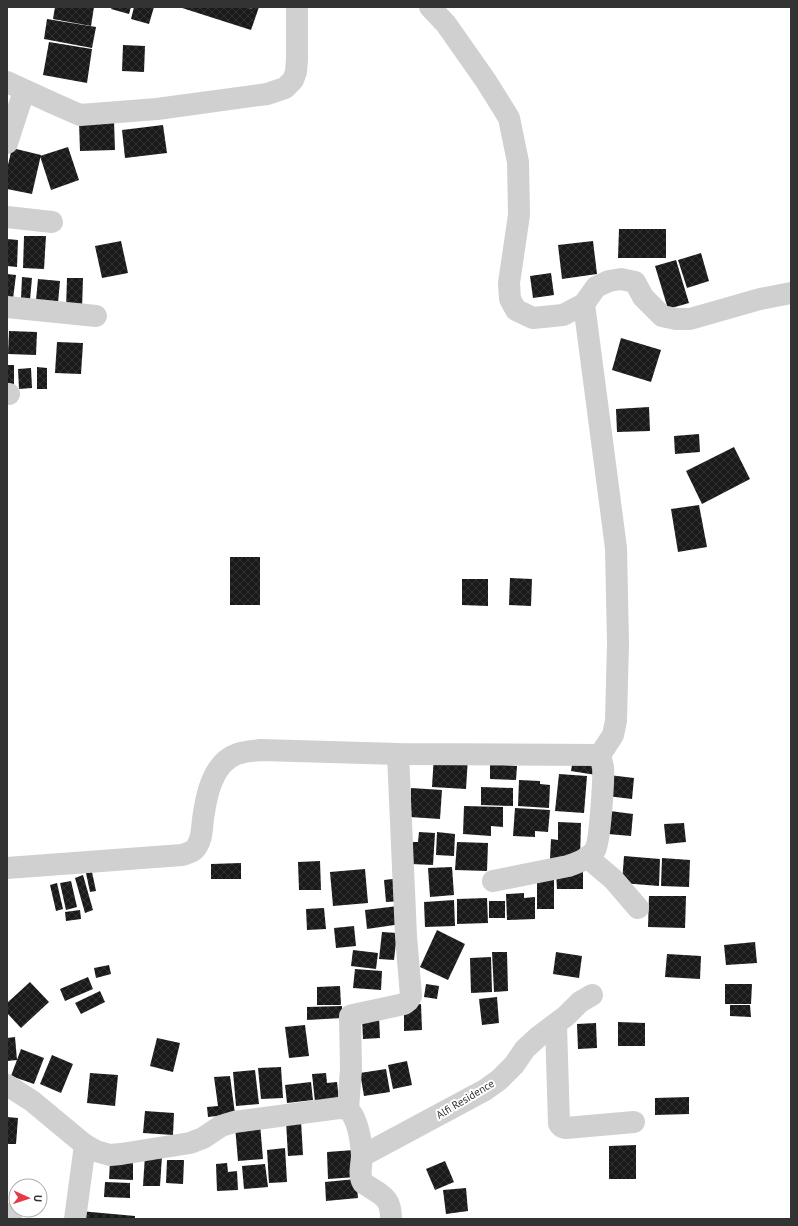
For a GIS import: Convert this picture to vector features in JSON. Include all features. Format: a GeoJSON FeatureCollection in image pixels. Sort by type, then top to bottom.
{"type":"FeatureCollection","features":[{"type":"Feature","properties":{"kind":"street"},"geometry":{"type":"LineString","coordinates":[[7,143],[16,86],[80,115],[157,109],[267,94],[286,88],[293,80],[296,72],[296,7]]}},
{"type":"Feature","properties":{"kind":"street"},"geometry":{"type":"LineString","coordinates":[[430,7],[446,24],[486,81],[509,118],[518,162],[518,215],[509,283],[510,300],[516,310],[533,318],[563,314],[584,304],[596,286],[609,281],[621,279],[635,282],[644,297],[662,316],[676,320],[690,319],[760,299],[791,293]]}},
{"type":"Feature","properties":{"kind":"street"},"geometry":{"type":"LineString","coordinates":[[7,217],[52,222]]}},
{"type":"Feature","properties":{"kind":"street"},"geometry":{"type":"LineString","coordinates":[[493,881],[568,866],[580,862],[594,852],[599,833],[603,768],[600,755],[613,735],[616,721],[618,643],[616,548],[584,304]]}},
{"type":"Feature","properties":{"kind":"street"},"geometry":{"type":"LineString","coordinates":[[7,307],[96,316]]}},
{"type":"Feature","properties":{"kind":"street"},"geometry":{"type":"LineString","coordinates":[[7,868],[182,855],[192,852],[198,846],[210,785],[216,773],[226,761],[236,754],[261,750],[398,754],[600,755]]}},
{"type":"Feature","properties":{"kind":"street"},"geometry":{"type":"LineString","coordinates":[[391,1219],[389,1203],[385,1197],[364,1183],[360,1173],[362,1156],[356,1123],[353,1114],[348,1108],[351,1069],[350,1016],[353,1014],[404,1004],[411,996],[406,936],[398,754]]}},
{"type":"Feature","properties":{"kind":"street"},"geometry":{"type":"LineString","coordinates":[[587,857],[613,879],[638,908]]}},
{"type":"Feature","properties":{"kind":"street","name":"Alfi Residence"},"geometry":{"type":"LineString","coordinates":[[362,1156],[485,1090],[499,1080],[514,1065],[525,1049],[538,1037],[556,1026],[580,1002],[592,995]]}},
{"type":"Feature","properties":{"kind":"street"},"geometry":{"type":"LineString","coordinates":[[556,1026],[559,1124],[566,1128],[634,1122]]}},
{"type":"Feature","properties":{"kind":"street"},"geometry":{"type":"LineString","coordinates":[[7,1085],[32,1101],[85,1145],[96,1151],[110,1155],[190,1143],[203,1138],[221,1126],[234,1122],[348,1108]]}},
{"type":"Feature","properties":{"kind":"street"},"geometry":{"type":"LineString","coordinates":[[75,1219],[85,1145]]}},
{"type":"Feature","properties":{"kind":"building"},"geometry":{"type":"Polygon","coordinates":[[[55,7],[94,7],[91,26],[53,19],[55,7]]]}},
{"type":"Feature","properties":{"kind":"building"},"geometry":{"type":"Polygon","coordinates":[[[112,7],[131,7],[129,14],[111,9],[112,7]]]}},
{"type":"Feature","properties":{"kind":"building"},"geometry":{"type":"Polygon","coordinates":[[[134,7],[154,7],[149,24],[131,19],[134,7]]]}},
{"type":"Feature","properties":{"kind":"building"},"geometry":{"type":"Polygon","coordinates":[[[179,7],[245,7],[253,9],[248,7],[259,7],[251,30],[179,7]]]}},
{"type":"Feature","properties":{"kind":"building"},"geometry":{"type":"Polygon","coordinates":[[[47,19],[96,27],[92,48],[44,39],[47,19]]]}},
{"type":"Feature","properties":{"kind":"building"},"geometry":{"type":"Polygon","coordinates":[[[49,42],[92,49],[87,83],[43,75],[49,42]]]}},
{"type":"Feature","properties":{"kind":"building"},"geometry":{"type":"Polygon","coordinates":[[[123,45],[145,46],[144,72],[122,71],[123,45]]]}},
{"type":"Feature","properties":{"kind":"building"},"geometry":{"type":"Polygon","coordinates":[[[114,121],[115,150],[80,151],[79,122],[114,121]]]}},
{"type":"Feature","properties":{"kind":"building"},"geometry":{"type":"Polygon","coordinates":[[[163,125],[167,153],[125,158],[122,130],[163,125]]]}},
{"type":"Feature","properties":{"kind":"building"},"geometry":{"type":"Polygon","coordinates":[[[68,147],[79,180],[51,190],[40,156],[68,147]]]}},
{"type":"Feature","properties":{"kind":"building"},"geometry":{"type":"Polygon","coordinates":[[[12,148],[41,155],[32,194],[7,189],[7,169],[12,148]]]}},
{"type":"Feature","properties":{"kind":"building"},"geometry":{"type":"Polygon","coordinates":[[[619,229],[666,229],[666,258],[618,258],[619,229]]]}},
{"type":"Feature","properties":{"kind":"building"},"geometry":{"type":"Polygon","coordinates":[[[24,236],[46,236],[44,269],[23,268],[24,236]]]}},
{"type":"Feature","properties":{"kind":"building"},"geometry":{"type":"Polygon","coordinates":[[[7,239],[18,240],[17,267],[7,266],[7,239]]]}},
{"type":"Feature","properties":{"kind":"building"},"geometry":{"type":"Polygon","coordinates":[[[121,241],[128,273],[102,278],[95,246],[121,241]]]}},
{"type":"Feature","properties":{"kind":"building"},"geometry":{"type":"Polygon","coordinates":[[[593,241],[597,274],[562,279],[558,245],[593,241]]]}},
{"type":"Feature","properties":{"kind":"building"},"geometry":{"type":"Polygon","coordinates":[[[701,253],[709,281],[687,288],[678,260],[701,253]]]}},
{"type":"Feature","properties":{"kind":"building"},"geometry":{"type":"Polygon","coordinates":[[[676,260],[689,303],[668,309],[655,266],[676,260]]]}},
{"type":"Feature","properties":{"kind":"building"},"geometry":{"type":"Polygon","coordinates":[[[551,273],[554,295],[533,298],[530,276],[551,273]]]}},
{"type":"Feature","properties":{"kind":"building"},"geometry":{"type":"Polygon","coordinates":[[[7,274],[16,275],[13,299],[7,298],[7,274]]]}},
{"type":"Feature","properties":{"kind":"building"},"geometry":{"type":"Polygon","coordinates":[[[22,277],[32,278],[30,300],[21,299],[22,277]]]}},
{"type":"Feature","properties":{"kind":"building"},"geometry":{"type":"Polygon","coordinates":[[[67,278],[83,278],[82,309],[66,309],[67,278]]]}},
{"type":"Feature","properties":{"kind":"building"},"geometry":{"type":"Polygon","coordinates":[[[38,279],[60,281],[58,303],[36,300],[38,279]]]}},
{"type":"Feature","properties":{"kind":"building"},"geometry":{"type":"Polygon","coordinates":[[[9,331],[37,332],[36,355],[8,354],[9,331]]]}},
{"type":"Feature","properties":{"kind":"building"},"geometry":{"type":"Polygon","coordinates":[[[621,338],[661,350],[651,382],[612,370],[621,338]]]}},
{"type":"Feature","properties":{"kind":"building"},"geometry":{"type":"Polygon","coordinates":[[[57,342],[83,343],[81,374],[55,373],[57,342]]]}},
{"type":"Feature","properties":{"kind":"building"},"geometry":{"type":"Polygon","coordinates":[[[7,365],[14,365],[14,392],[7,392],[7,365]]]}},
{"type":"Feature","properties":{"kind":"building"},"geometry":{"type":"Polygon","coordinates":[[[37,367],[47,368],[47,389],[37,389],[37,367]]]}},
{"type":"Feature","properties":{"kind":"building"},"geometry":{"type":"Polygon","coordinates":[[[31,368],[32,388],[19,389],[18,369],[31,368]]]}},
{"type":"Feature","properties":{"kind":"building"},"geometry":{"type":"Polygon","coordinates":[[[649,407],[650,431],[617,432],[616,409],[649,407]]]}},
{"type":"Feature","properties":{"kind":"building"},"geometry":{"type":"Polygon","coordinates":[[[699,434],[700,452],[675,454],[674,436],[699,434]]]}},
{"type":"Feature","properties":{"kind":"building"},"geometry":{"type":"Polygon","coordinates":[[[734,447],[750,479],[702,504],[686,471],[734,447]]]}},
{"type":"Feature","properties":{"kind":"building"},"geometry":{"type":"Polygon","coordinates":[[[699,505],[707,547],[678,552],[671,509],[699,505]]]}},
{"type":"Feature","properties":{"kind":"building"},"geometry":{"type":"Polygon","coordinates":[[[230,557],[260,557],[260,605],[230,605],[230,557]]]}},
{"type":"Feature","properties":{"kind":"building"},"geometry":{"type":"Polygon","coordinates":[[[510,578],[532,579],[531,606],[509,605],[510,578]]]}},
{"type":"Feature","properties":{"kind":"building"},"geometry":{"type":"Polygon","coordinates":[[[462,579],[488,579],[488,606],[462,605],[462,579]]]}},
{"type":"Feature","properties":{"kind":"building"},"geometry":{"type":"Polygon","coordinates":[[[434,755],[468,757],[466,789],[432,787],[434,755]]]}},
{"type":"Feature","properties":{"kind":"building"},"geometry":{"type":"Polygon","coordinates":[[[573,759],[598,763],[596,775],[571,771],[573,759]]]}},
{"type":"Feature","properties":{"kind":"building"},"geometry":{"type":"Polygon","coordinates":[[[490,764],[517,766],[516,780],[490,779],[490,764]]]}},
{"type":"Feature","properties":{"kind":"building"},"geometry":{"type":"Polygon","coordinates":[[[559,774],[587,776],[584,813],[555,811],[559,774]]]}},
{"type":"Feature","properties":{"kind":"building"},"geometry":{"type":"Polygon","coordinates":[[[609,775],[634,778],[632,799],[607,796],[609,775]]]}},
{"type":"Feature","properties":{"kind":"building"},"geometry":{"type":"Polygon","coordinates":[[[519,780],[540,781],[540,784],[550,785],[549,808],[518,806],[519,780]]]}},
{"type":"Feature","properties":{"kind":"building"},"geometry":{"type":"Polygon","coordinates":[[[481,787],[513,788],[513,806],[481,805],[481,787]]]}},
{"type":"Feature","properties":{"kind":"building"},"geometry":{"type":"Polygon","coordinates":[[[411,788],[442,790],[440,819],[410,817],[411,788]]]}},
{"type":"Feature","properties":{"kind":"building"},"geometry":{"type":"Polygon","coordinates":[[[464,806],[503,807],[503,827],[491,826],[491,836],[463,834],[464,806]]]}},
{"type":"Feature","properties":{"kind":"building"},"geometry":{"type":"Polygon","coordinates":[[[515,808],[550,810],[548,832],[535,831],[535,837],[513,836],[515,808]]]}},
{"type":"Feature","properties":{"kind":"building"},"geometry":{"type":"Polygon","coordinates":[[[610,811],[633,814],[631,836],[608,834],[610,811]]]}},
{"type":"Feature","properties":{"kind":"building"},"geometry":{"type":"Polygon","coordinates":[[[558,822],[581,823],[580,859],[550,859],[551,839],[558,840],[558,822]]]}},
{"type":"Feature","properties":{"kind":"building"},"geometry":{"type":"Polygon","coordinates":[[[684,823],[686,842],[666,844],[664,824],[684,823]]]}},
{"type":"Feature","properties":{"kind":"building"},"geometry":{"type":"Polygon","coordinates":[[[419,832],[435,833],[433,865],[411,864],[413,842],[418,842],[419,832]]]}},
{"type":"Feature","properties":{"kind":"building"},"geometry":{"type":"Polygon","coordinates":[[[437,832],[455,834],[454,856],[436,855],[437,832]]]}},
{"type":"Feature","properties":{"kind":"building"},"geometry":{"type":"Polygon","coordinates":[[[457,842],[488,843],[487,871],[455,870],[457,842]]]}},
{"type":"Feature","properties":{"kind":"building"},"geometry":{"type":"Polygon","coordinates":[[[624,856],[660,859],[659,886],[622,883],[624,856]]]}},
{"type":"Feature","properties":{"kind":"building"},"geometry":{"type":"Polygon","coordinates":[[[662,858],[690,860],[689,887],[661,886],[662,858]]]}},
{"type":"Feature","properties":{"kind":"building"},"geometry":{"type":"Polygon","coordinates":[[[320,861],[321,890],[299,890],[298,862],[320,861]]]}},
{"type":"Feature","properties":{"kind":"building"},"geometry":{"type":"Polygon","coordinates":[[[241,863],[241,879],[211,879],[211,864],[241,863]]]}},
{"type":"Feature","properties":{"kind":"building"},"geometry":{"type":"Polygon","coordinates":[[[452,867],[454,895],[430,897],[428,868],[452,867]]]}},
{"type":"Feature","properties":{"kind":"building"},"geometry":{"type":"Polygon","coordinates":[[[365,869],[368,903],[333,906],[330,872],[365,869]]]}},
{"type":"Feature","properties":{"kind":"building"},"geometry":{"type":"Polygon","coordinates":[[[92,872],[96,891],[90,892],[86,873],[92,872]]]}},
{"type":"Feature","properties":{"kind":"building"},"geometry":{"type":"Polygon","coordinates":[[[556,872],[583,872],[583,889],[557,889],[556,872]]]}},
{"type":"Feature","properties":{"kind":"building"},"geometry":{"type":"Polygon","coordinates":[[[554,873],[554,909],[537,909],[537,877],[554,873]]]}},
{"type":"Feature","properties":{"kind":"building"},"geometry":{"type":"Polygon","coordinates":[[[83,875],[93,910],[85,913],[75,878],[83,875]]]}},
{"type":"Feature","properties":{"kind":"building"},"geometry":{"type":"Polygon","coordinates":[[[401,878],[403,901],[386,902],[384,880],[401,878]]]}},
{"type":"Feature","properties":{"kind":"building"},"geometry":{"type":"Polygon","coordinates":[[[71,881],[77,907],[66,910],[60,883],[71,881]]]}},
{"type":"Feature","properties":{"kind":"building"},"geometry":{"type":"Polygon","coordinates":[[[57,883],[63,909],[56,911],[50,885],[57,883]]]}},
{"type":"Feature","properties":{"kind":"building"},"geometry":{"type":"Polygon","coordinates":[[[524,893],[524,898],[535,897],[535,919],[507,920],[506,894],[524,893]]]}},
{"type":"Feature","properties":{"kind":"building"},"geometry":{"type":"Polygon","coordinates":[[[649,896],[686,896],[685,928],[648,927],[649,896]]]}},
{"type":"Feature","properties":{"kind":"building"},"geometry":{"type":"Polygon","coordinates":[[[487,898],[488,923],[457,924],[457,899],[487,898]]]}},
{"type":"Feature","properties":{"kind":"building"},"geometry":{"type":"Polygon","coordinates":[[[454,900],[455,926],[425,927],[424,902],[454,900]]]}},
{"type":"Feature","properties":{"kind":"building"},"geometry":{"type":"Polygon","coordinates":[[[489,901],[505,901],[505,918],[489,918],[489,901]]]}},
{"type":"Feature","properties":{"kind":"building"},"geometry":{"type":"Polygon","coordinates":[[[398,906],[401,924],[367,929],[365,910],[398,906]]]}},
{"type":"Feature","properties":{"kind":"building"},"geometry":{"type":"Polygon","coordinates":[[[324,908],[326,929],[307,930],[306,909],[324,908]]]}},
{"type":"Feature","properties":{"kind":"building"},"geometry":{"type":"Polygon","coordinates":[[[80,910],[81,919],[66,921],[65,912],[80,910]]]}},
{"type":"Feature","properties":{"kind":"building"},"geometry":{"type":"Polygon","coordinates":[[[354,926],[356,946],[336,948],[334,928],[354,926]]]}},
{"type":"Feature","properties":{"kind":"building"},"geometry":{"type":"Polygon","coordinates":[[[437,930],[465,944],[448,980],[420,967],[437,930]]]}},
{"type":"Feature","properties":{"kind":"building"},"geometry":{"type":"Polygon","coordinates":[[[382,932],[397,933],[394,960],[379,959],[382,932]]]}},
{"type":"Feature","properties":{"kind":"building"},"geometry":{"type":"Polygon","coordinates":[[[755,942],[757,963],[726,965],[724,945],[755,942]]]}},
{"type":"Feature","properties":{"kind":"building"},"geometry":{"type":"Polygon","coordinates":[[[353,950],[378,953],[376,969],[351,966],[353,950]]]}},
{"type":"Feature","properties":{"kind":"building"},"geometry":{"type":"Polygon","coordinates":[[[492,952],[507,952],[508,991],[494,992],[492,952]]]}},
{"type":"Feature","properties":{"kind":"building"},"geometry":{"type":"Polygon","coordinates":[[[556,952],[582,956],[579,978],[553,974],[556,952]]]}},
{"type":"Feature","properties":{"kind":"building"},"geometry":{"type":"Polygon","coordinates":[[[667,954],[701,956],[700,979],[665,977],[667,954]]]}},
{"type":"Feature","properties":{"kind":"building"},"geometry":{"type":"Polygon","coordinates":[[[491,957],[492,992],[471,993],[470,958],[491,957]]]}},
{"type":"Feature","properties":{"kind":"building"},"geometry":{"type":"Polygon","coordinates":[[[109,965],[111,974],[96,978],[94,968],[109,965]]]}},
{"type":"Feature","properties":{"kind":"building"},"geometry":{"type":"Polygon","coordinates":[[[355,969],[382,971],[381,990],[353,988],[355,969]]]}},
{"type":"Feature","properties":{"kind":"building"},"geometry":{"type":"Polygon","coordinates":[[[88,977],[93,989],[65,1001],[60,989],[88,977]]]}},
{"type":"Feature","properties":{"kind":"building"},"geometry":{"type":"Polygon","coordinates":[[[30,982],[49,1002],[21,1028],[7,1013],[7,1003],[30,982]]]}},
{"type":"Feature","properties":{"kind":"building"},"geometry":{"type":"Polygon","coordinates":[[[426,984],[439,986],[437,999],[424,997],[426,984]]]}},
{"type":"Feature","properties":{"kind":"building"},"geometry":{"type":"Polygon","coordinates":[[[725,984],[752,984],[751,1004],[725,1004],[725,984]]]}},
{"type":"Feature","properties":{"kind":"building"},"geometry":{"type":"Polygon","coordinates":[[[340,986],[341,1005],[317,1005],[317,987],[340,986]]]}},
{"type":"Feature","properties":{"kind":"building"},"geometry":{"type":"Polygon","coordinates":[[[100,991],[105,1002],[81,1014],[75,1003],[100,991]]]}},
{"type":"Feature","properties":{"kind":"building"},"geometry":{"type":"Polygon","coordinates":[[[497,997],[499,1023],[482,1025],[479,999],[497,997]]]}},
{"type":"Feature","properties":{"kind":"building"},"geometry":{"type":"Polygon","coordinates":[[[421,1004],[422,1030],[404,1031],[404,1005],[421,1004]]]}},
{"type":"Feature","properties":{"kind":"building"},"geometry":{"type":"Polygon","coordinates":[[[730,1005],[750,1005],[751,1017],[730,1016],[730,1005]]]}},
{"type":"Feature","properties":{"kind":"building"},"geometry":{"type":"Polygon","coordinates":[[[342,1006],[342,1018],[307,1020],[307,1007],[342,1006]]]}},
{"type":"Feature","properties":{"kind":"building"},"geometry":{"type":"Polygon","coordinates":[[[379,1017],[380,1038],[363,1039],[362,1018],[379,1017]]]}},
{"type":"Feature","properties":{"kind":"building"},"geometry":{"type":"Polygon","coordinates":[[[618,1022],[645,1023],[645,1046],[618,1046],[618,1022]]]}},
{"type":"Feature","properties":{"kind":"building"},"geometry":{"type":"Polygon","coordinates":[[[596,1023],[597,1048],[578,1049],[577,1024],[596,1023]]]}},
{"type":"Feature","properties":{"kind":"building"},"geometry":{"type":"Polygon","coordinates":[[[305,1025],[309,1056],[289,1058],[285,1027],[305,1025]]]}},
{"type":"Feature","properties":{"kind":"building"},"geometry":{"type":"Polygon","coordinates":[[[15,1037],[17,1060],[7,1061],[7,1038],[15,1037]]]}},
{"type":"Feature","properties":{"kind":"building"},"geometry":{"type":"Polygon","coordinates":[[[157,1038],[180,1043],[173,1072],[150,1066],[157,1038]]]}},
{"type":"Feature","properties":{"kind":"building"},"geometry":{"type":"Polygon","coordinates":[[[21,1049],[44,1058],[34,1084],[11,1076],[21,1049]]]}},
{"type":"Feature","properties":{"kind":"building"},"geometry":{"type":"Polygon","coordinates":[[[52,1055],[73,1064],[61,1093],[40,1084],[52,1055]]]}},
{"type":"Feature","properties":{"kind":"building"},"geometry":{"type":"Polygon","coordinates":[[[407,1061],[412,1085],[393,1089],[388,1065],[407,1061]]]}},
{"type":"Feature","properties":{"kind":"building"},"geometry":{"type":"Polygon","coordinates":[[[281,1067],[283,1098],[261,1099],[258,1068],[281,1067]]]}},
{"type":"Feature","properties":{"kind":"building"},"geometry":{"type":"Polygon","coordinates":[[[386,1069],[390,1092],[364,1096],[360,1073],[386,1069]]]}},
{"type":"Feature","properties":{"kind":"building"},"geometry":{"type":"Polygon","coordinates":[[[255,1070],[259,1104],[236,1106],[233,1072],[255,1070]]]}},
{"type":"Feature","properties":{"kind":"building"},"geometry":{"type":"Polygon","coordinates":[[[90,1073],[118,1075],[115,1106],[87,1103],[90,1073]]]}},
{"type":"Feature","properties":{"kind":"building"},"geometry":{"type":"Polygon","coordinates":[[[326,1073],[327,1083],[337,1082],[339,1100],[315,1102],[312,1074],[326,1073]]]}},
{"type":"Feature","properties":{"kind":"building"},"geometry":{"type":"Polygon","coordinates":[[[230,1076],[235,1114],[208,1117],[207,1107],[218,1106],[214,1077],[230,1076]]]}},
{"type":"Feature","properties":{"kind":"building"},"geometry":{"type":"Polygon","coordinates":[[[311,1082],[313,1100],[287,1103],[285,1085],[311,1082]]]}},
{"type":"Feature","properties":{"kind":"building"},"geometry":{"type":"Polygon","coordinates":[[[689,1097],[689,1114],[655,1115],[655,1098],[689,1097]]]}},
{"type":"Feature","properties":{"kind":"building"},"geometry":{"type":"Polygon","coordinates":[[[145,1111],[174,1113],[173,1135],[143,1133],[145,1111]]]}},
{"type":"Feature","properties":{"kind":"building"},"geometry":{"type":"Polygon","coordinates":[[[7,1117],[18,1118],[16,1144],[7,1144],[7,1117]]]}},
{"type":"Feature","properties":{"kind":"building"},"geometry":{"type":"Polygon","coordinates":[[[286,1121],[301,1121],[303,1155],[288,1156],[286,1121]]]}},
{"type":"Feature","properties":{"kind":"building"},"geometry":{"type":"Polygon","coordinates":[[[260,1124],[263,1159],[238,1161],[235,1126],[260,1124]]]}},
{"type":"Feature","properties":{"kind":"building"},"geometry":{"type":"Polygon","coordinates":[[[636,1145],[636,1179],[609,1179],[609,1146],[636,1145]]]}},
{"type":"Feature","properties":{"kind":"building"},"geometry":{"type":"Polygon","coordinates":[[[285,1148],[287,1182],[269,1183],[267,1150],[285,1148]]]}},
{"type":"Feature","properties":{"kind":"building"},"geometry":{"type":"Polygon","coordinates":[[[354,1150],[356,1177],[328,1179],[327,1152],[354,1150]]]}},
{"type":"Feature","properties":{"kind":"building"},"geometry":{"type":"Polygon","coordinates":[[[145,1155],[162,1156],[160,1186],[143,1186],[145,1155]]]}},
{"type":"Feature","properties":{"kind":"building"},"geometry":{"type":"Polygon","coordinates":[[[167,1160],[184,1160],[183,1184],[166,1183],[167,1160]]]}},
{"type":"Feature","properties":{"kind":"building"},"geometry":{"type":"Polygon","coordinates":[[[445,1161],[454,1182],[435,1190],[426,1169],[445,1161]]]}},
{"type":"Feature","properties":{"kind":"building"},"geometry":{"type":"Polygon","coordinates":[[[110,1162],[133,1162],[133,1180],[109,1179],[110,1162]]]}},
{"type":"Feature","properties":{"kind":"building"},"geometry":{"type":"Polygon","coordinates":[[[227,1163],[228,1172],[237,1171],[238,1190],[217,1191],[216,1164],[227,1163]]]}},
{"type":"Feature","properties":{"kind":"building"},"geometry":{"type":"Polygon","coordinates":[[[265,1164],[268,1187],[244,1189],[242,1166],[265,1164]]]}},
{"type":"Feature","properties":{"kind":"building"},"geometry":{"type":"Polygon","coordinates":[[[356,1179],[358,1198],[326,1201],[325,1182],[356,1179]]]}},
{"type":"Feature","properties":{"kind":"building"},"geometry":{"type":"Polygon","coordinates":[[[105,1182],[130,1183],[130,1198],[104,1197],[105,1182]]]}},
{"type":"Feature","properties":{"kind":"building"},"geometry":{"type":"Polygon","coordinates":[[[466,1188],[468,1211],[446,1214],[443,1190],[466,1188]]]}},
{"type":"Feature","properties":{"kind":"building"},"geometry":{"type":"Polygon","coordinates":[[[80,1211],[135,1216],[135,1219],[79,1219],[80,1211]]]}}]}
